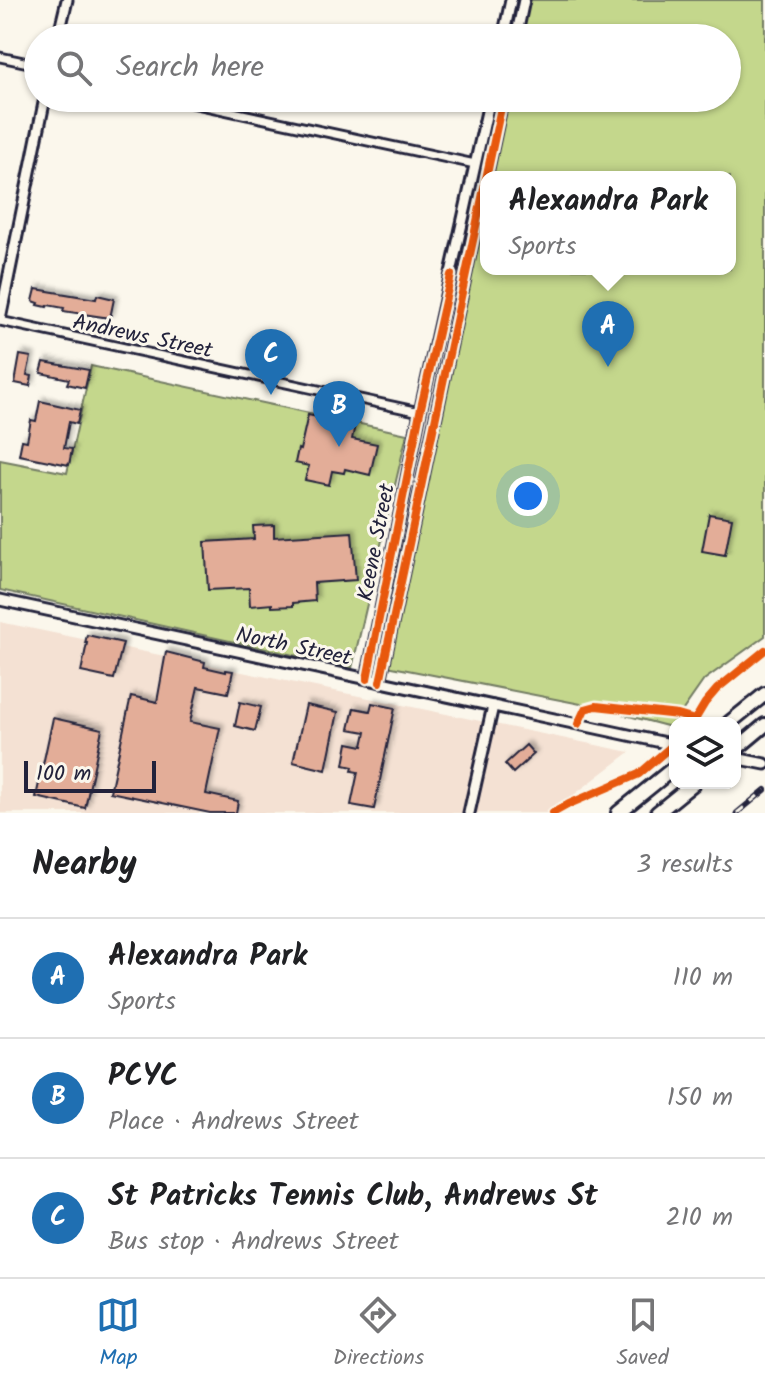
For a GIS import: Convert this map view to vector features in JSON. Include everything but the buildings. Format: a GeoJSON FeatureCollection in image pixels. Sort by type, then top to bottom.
{"type":"FeatureCollection","features":[{"type":"Feature","properties":{"kind":"highway"},"geometry":{"type":"LineString","coordinates":[[736,717],[765,694]]}},
{"type":"Feature","properties":{"kind":"highway"},"geometry":{"type":"LineString","coordinates":[[741,745],[765,725]]}},
{"type":"Feature","properties":{"kind":"highway"},"geometry":{"type":"LineString","coordinates":[[618,813],[669,772]]}},
{"type":"Feature","properties":{"kind":"highway"},"geometry":{"type":"LineString","coordinates":[[657,813],[687,789]]}},
{"type":"Feature","properties":{"kind":"street"},"geometry":{"type":"LineString","coordinates":[[61,24],[67,0]]}},
{"type":"Feature","properties":{"kind":"street"},"geometry":{"type":"LineString","coordinates":[[506,24],[511,0]]}},
{"type":"Feature","properties":{"kind":"street"},"geometry":{"type":"LineString","coordinates":[[519,24],[524,0]]}},
{"type":"Feature","properties":{"kind":"street"},"geometry":{"type":"LineString","coordinates":[[0,57],[24,62]]}},
{"type":"Feature","properties":{"kind":"street"},"geometry":{"type":"LineString","coordinates":[[0,320],[42,112]]}},
{"type":"Feature","properties":{"kind":"street"},"geometry":{"type":"LineString","coordinates":[[233,112],[488,167]]}},
{"type":"Feature","properties":{"kind":"street","name":"Keene Street"},"geometry":{"type":"LineString","coordinates":[[367,679],[420,412],[487,112]]}},
{"type":"Feature","properties":{"kind":"street","name":"Keene Street"},"geometry":{"type":"LineString","coordinates":[[487,171],[500,112]]}},
{"type":"Feature","properties":{"kind":"street","name":"Keene Street"},"geometry":{"type":"LineString","coordinates":[[380,682],[480,205]]}},
{"type":"Feature","properties":{"kind":"street","name":"Andrews Street"},"geometry":{"type":"LineString","coordinates":[[0,320],[420,412]]}},
{"type":"Feature","properties":{"kind":"street"},"geometry":{"type":"LineString","coordinates":[[420,412],[436,415]]}},
{"type":"Feature","properties":{"kind":"street","name":"North Street"},"geometry":{"type":"LineString","coordinates":[[0,600],[669,744]]}},
{"type":"Feature","properties":{"kind":"street"},"geometry":{"type":"LineString","coordinates":[[469,813],[493,706]]}},
{"type":"Feature","properties":{"kind":"street"},"geometry":{"type":"LineString","coordinates":[[741,759],[765,764]]}},
{"type":"Feature","properties":{"kind":"shaded area"},"geometry":{"type":"Polygon","coordinates":[[[0,622],[630,752],[550,813],[0,813],[0,622]]]}},
{"type":"Feature","properties":{"kind":"green space"},"geometry":{"type":"Polygon","coordinates":[[[530,0],[765,0],[765,636],[704,680],[678,717],[669,717],[669,726],[591,706],[387,666],[480,232],[480,275],[736,275],[736,171],[493,171],[506,112],[741,112],[741,24],[524,24],[530,0]]]}},
{"type":"Feature","properties":{"kind":"green space"},"geometry":{"type":"Polygon","coordinates":[[[91,366],[407,434],[352,668],[0,590],[0,460],[67,473],[91,366]]]}},
{"type":"Feature","properties":{"kind":"railway"},"geometry":{"type":"LineString","coordinates":[[737,813],[765,790]]}},
{"type":"Feature","properties":{"kind":"cycle path"},"geometry":{"type":"LineString","coordinates":[[488,171],[500,112]]}},
{"type":"Feature","properties":{"kind":"cycle path"},"geometry":{"type":"LineString","coordinates":[[380,682],[480,207]]}},
{"type":"Feature","properties":{"kind":"cycle path"},"geometry":{"type":"LineString","coordinates":[[367,679],[420,412],[451,275]]}},
{"type":"Feature","properties":{"kind":"cycle path"},"geometry":{"type":"LineString","coordinates":[[697,717],[717,689],[765,650]]}},
{"type":"Feature","properties":{"kind":"cycle path"},"geometry":{"type":"LineString","coordinates":[[578,724],[585,709],[596,706],[685,717]]}},
{"type":"Feature","properties":{"kind":"cycle path"},"geometry":{"type":"LineString","coordinates":[[553,813],[639,774],[669,748]]}},
{"type":"Feature","properties":{"kind":"place","name":"Alexandra Park"},"geometry":{"type":"Point","coordinates":[608,367]}},
{"type":"Feature","properties":{"kind":"place","name":"St Patricks Tennis Club, Andrews St"},"geometry":{"type":"Point","coordinates":[271,395]}},
{"type":"Feature","properties":{"kind":"place","name":"PCYC"},"geometry":{"type":"Point","coordinates":[339,447]}}]}
